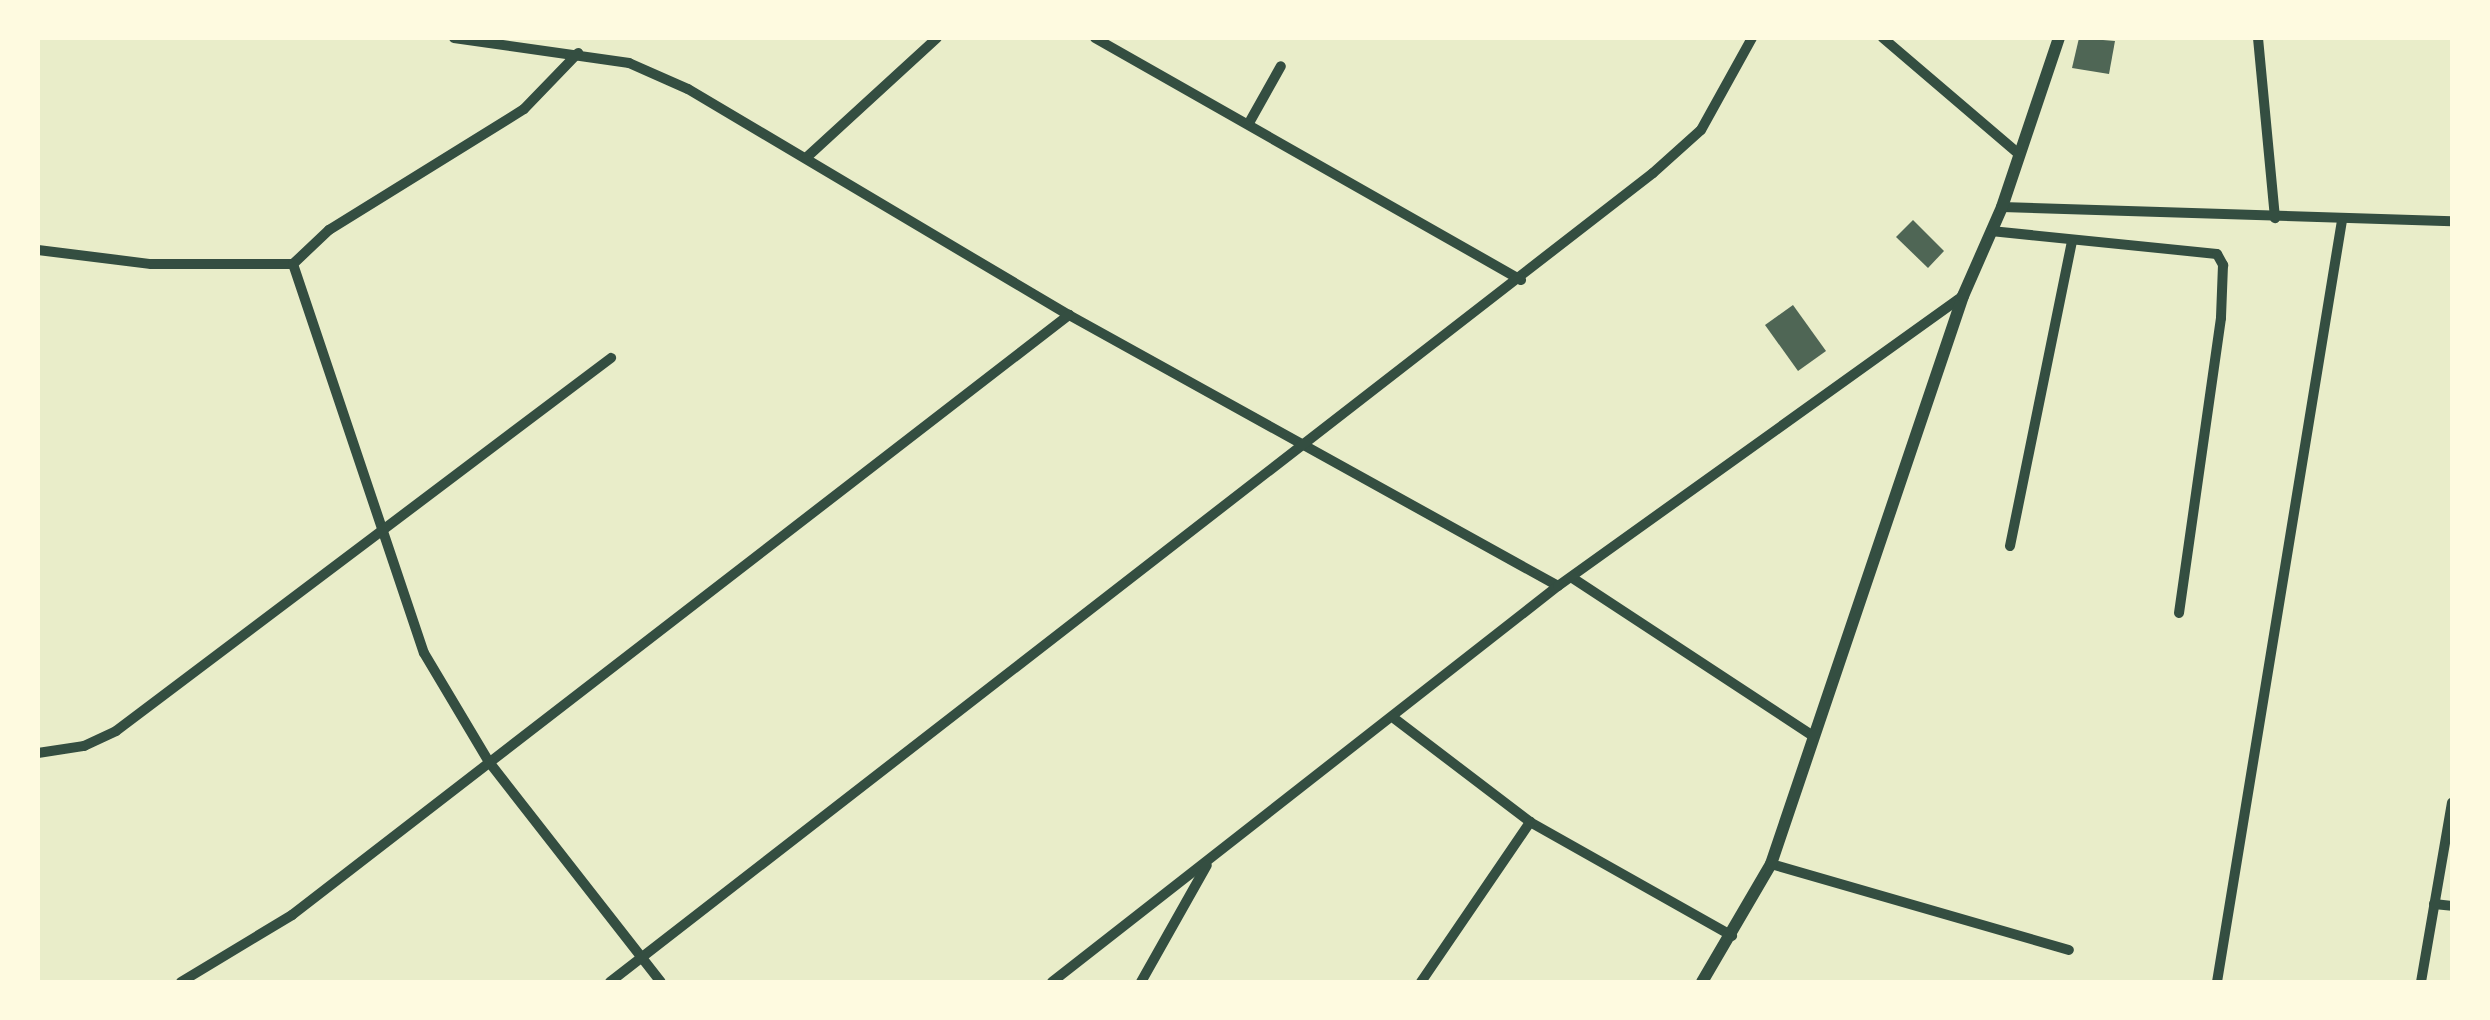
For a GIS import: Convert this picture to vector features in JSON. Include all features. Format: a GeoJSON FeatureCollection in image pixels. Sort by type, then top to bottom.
{"type":"FeatureCollection","features":[{"type":"Feature","properties":{"kind":"street"},"geometry":{"type":"LineString","coordinates":[[454,38],[509,40],[629,63],[688,89],[1069,315],[1558,586]]}},
{"type":"Feature","properties":{"kind":"street"},"geometry":{"type":"LineString","coordinates":[[807,157],[938,38]]}},
{"type":"Feature","properties":{"kind":"street"},"geometry":{"type":"LineString","coordinates":[[1095,38],[1521,280]]}},
{"type":"Feature","properties":{"kind":"street"},"geometry":{"type":"LineString","coordinates":[[610,982],[1303,442],[1521,280],[1700,130],[1752,38]]}},
{"type":"Feature","properties":{"kind":"street"},"geometry":{"type":"LineString","coordinates":[[1883,38],[2020,155]]}},
{"type":"Feature","properties":{"kind":"street"},"geometry":{"type":"LineString","coordinates":[[1702,982],[1771,864],[1963,296],[2002,207],[2059,38]]}},
{"type":"Feature","properties":{"kind":"street"},"geometry":{"type":"LineString","coordinates":[[2258,38],[2275,218]]}},
{"type":"Feature","properties":{"kind":"street"},"geometry":{"type":"LineString","coordinates":[[38,250],[151,264],[293,264],[328,230],[524,109],[578,53]]}},
{"type":"Feature","properties":{"kind":"street"},"geometry":{"type":"LineString","coordinates":[[1250,123],[1282,66]]}},
{"type":"Feature","properties":{"kind":"street"},"geometry":{"type":"LineString","coordinates":[[2002,207],[2342,220],[2452,220]]}},
{"type":"Feature","properties":{"kind":"street"},"geometry":{"type":"LineString","coordinates":[[2217,982],[2342,220]]}},
{"type":"Feature","properties":{"kind":"street"},"geometry":{"type":"LineString","coordinates":[[1990,231],[2072,241],[2206,248],[2223,265],[2179,613]]}},
{"type":"Feature","properties":{"kind":"street"},"geometry":{"type":"LineString","coordinates":[[2010,546],[2072,241]]}},
{"type":"Feature","properties":{"kind":"street"},"geometry":{"type":"LineString","coordinates":[[293,264],[424,653],[488,762],[661,982]]}},
{"type":"Feature","properties":{"kind":"street"},"geometry":{"type":"LineString","coordinates":[[1052,982],[1395,720],[1558,586],[1574,580],[1963,296]]}},
{"type":"Feature","properties":{"kind":"street"},"geometry":{"type":"LineString","coordinates":[[181,982],[292,915],[1069,315]]}},
{"type":"Feature","properties":{"kind":"street"},"geometry":{"type":"LineString","coordinates":[[38,753],[84,746],[116,732],[382,535],[610,358]]}},
{"type":"Feature","properties":{"kind":"street"},"geometry":{"type":"LineString","coordinates":[[1574,580],[1813,736]]}},
{"type":"Feature","properties":{"kind":"street"},"geometry":{"type":"LineString","coordinates":[[1395,720],[1530,822],[1732,936]]}},
{"type":"Feature","properties":{"kind":"street"},"geometry":{"type":"LineString","coordinates":[[2421,982],[2452,804]]}},
{"type":"Feature","properties":{"kind":"street"},"geometry":{"type":"LineString","coordinates":[[1421,982],[1530,822]]}},
{"type":"Feature","properties":{"kind":"street"},"geometry":{"type":"LineString","coordinates":[[1141,982],[1210,860]]}},
{"type":"Feature","properties":{"kind":"street"},"geometry":{"type":"LineString","coordinates":[[1771,864],[2069,950]]}},
{"type":"Feature","properties":{"kind":"street"},"geometry":{"type":"LineString","coordinates":[[2434,904],[2452,906]]}},
{"type":"Feature","properties":{"kind":"building"},"geometry":{"type":"Polygon","coordinates":[[[2079,38],[2115,41],[2109,74],[2072,68],[2079,38]]]}},
{"type":"Feature","properties":{"kind":"building"},"geometry":{"type":"Polygon","coordinates":[[[1913,220],[1944,251],[1928,268],[1896,237],[1913,220]]]}},
{"type":"Feature","properties":{"kind":"building"},"geometry":{"type":"Polygon","coordinates":[[[1793,305],[1826,351],[1798,371],[1765,325],[1793,305]]]}}]}
